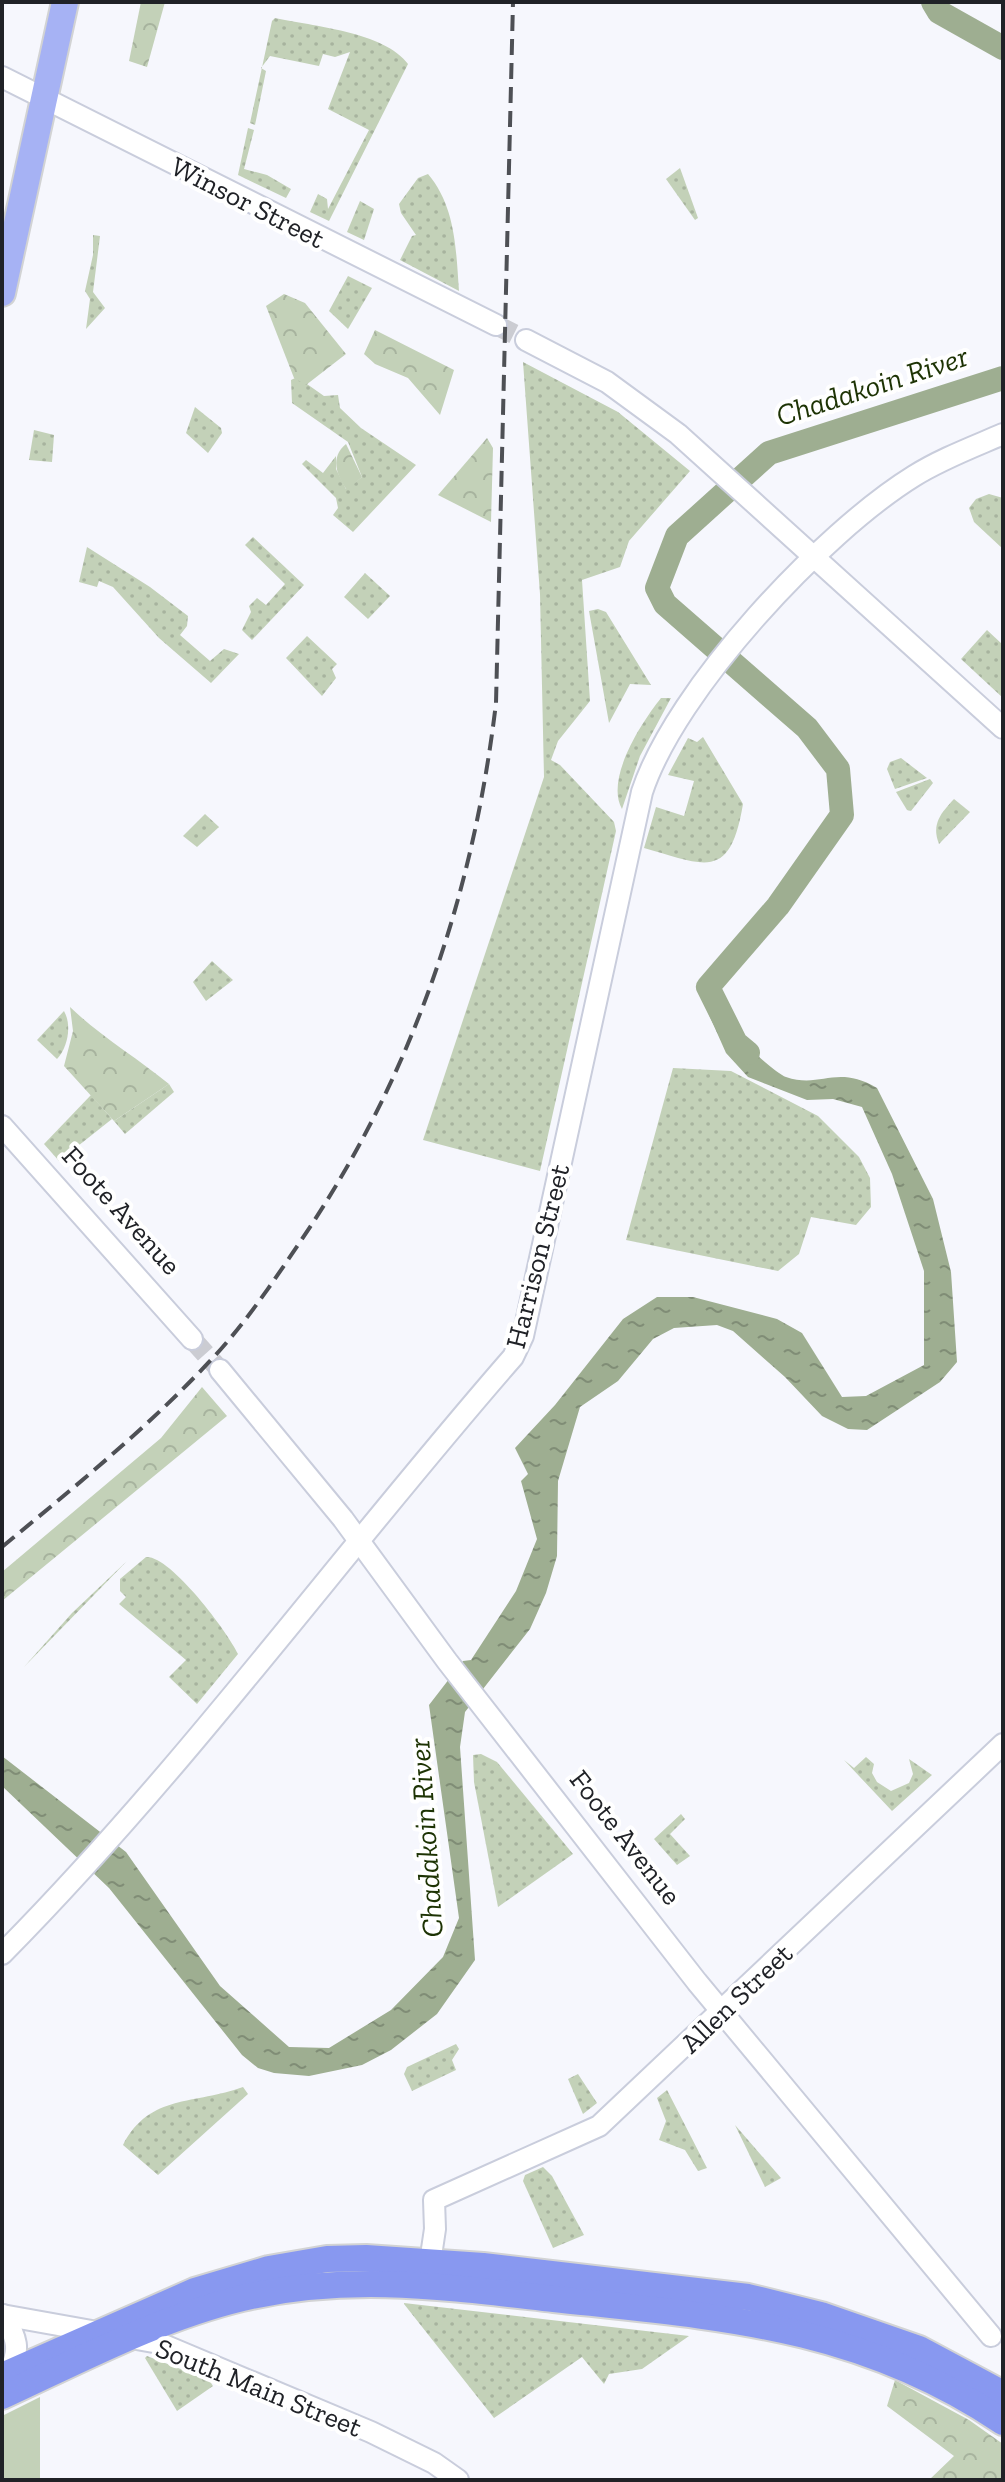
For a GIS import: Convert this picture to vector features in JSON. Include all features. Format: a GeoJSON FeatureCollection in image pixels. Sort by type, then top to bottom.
{"type":"FeatureCollection","features":[{"type":"Feature","properties":{"kind":"highway"},"geometry":{"type":"LineString","coordinates":[[428,2273],[784,2328],[878,2357],[975,2403],[1003,2422]]}},
{"type":"Feature","properties":{"kind":"highway"},"geometry":{"type":"LineString","coordinates":[[4,2381],[112,2335],[203,2310],[288,2289],[428,2273],[748,2297],[821,2315],[919,2349],[1003,2394]]}},
{"type":"Feature","properties":{"kind":"main road"},"geometry":{"type":"LineString","coordinates":[[2,293],[65,2]]}},
{"type":"Feature","properties":{"kind":"street","name":"Winsor Street"},"geometry":{"type":"LineString","coordinates":[[2,77],[496,325]]}},
{"type":"Feature","properties":{"kind":"street"},"geometry":{"type":"LineString","coordinates":[[526,340],[607,382],[678,434],[766,517],[1003,728]]}},
{"type":"Feature","properties":{"kind":"street"},"geometry":{"type":"LineString","coordinates":[[813,558],[915,475],[1003,434]]}},
{"type":"Feature","properties":{"kind":"street","name":"Harrison Street"},"geometry":{"type":"LineString","coordinates":[[2,1954],[113,1836],[513,1357],[523,1336],[642,792],[662,744],[691,697],[745,631],[813,558]]}},
{"type":"Feature","properties":{"kind":"street","name":"Foote Avenue"},"geometry":{"type":"LineString","coordinates":[[2,1126],[192,1339]]}},
{"type":"Feature","properties":{"kind":"street","name":"Foote Avenue"},"geometry":{"type":"LineString","coordinates":[[220,1370],[358,1539],[453,1668],[722,2012],[991,2336]]}},
{"type":"Feature","properties":{"kind":"street","name":"Allen Street"},"geometry":{"type":"LineString","coordinates":[[428,2273],[434,2200],[599,2126],[1003,1744]]}},
{"type":"Feature","properties":{"kind":"street"},"geometry":{"type":"LineString","coordinates":[[3,2315],[14,2332],[17,2347],[17,2357],[4,2381]]}},
{"type":"Feature","properties":{"kind":"street","name":"South Main Street"},"geometry":{"type":"LineString","coordinates":[[3,2315],[159,2343],[282,2392],[401,2446],[458,2480]]}},
{"type":"Feature","properties":{"kind":"green space"},"geometry":{"type":"Polygon","coordinates":[[[141,2],[165,2],[147,67],[129,61],[141,2]]]}},
{"type":"Feature","properties":{"kind":"green space"},"geometry":{"type":"Polygon","coordinates":[[[275,18],[366,37],[397,53],[408,64],[329,221],[310,212],[318,194],[327,199],[328,209],[369,130],[328,109],[350,52],[335,57],[323,54],[319,66],[270,56],[262,66],[275,18]]]}},
{"type":"Feature","properties":{"kind":"green space"},"geometry":{"type":"Polygon","coordinates":[[[262,68],[266,71],[255,125],[250,123],[262,68]]]}},
{"type":"Feature","properties":{"kind":"green space"},"geometry":{"type":"Polygon","coordinates":[[[248,128],[254,130],[244,169],[267,175],[291,189],[286,198],[238,175],[248,128]]]}},
{"type":"Feature","properties":{"kind":"green space"},"geometry":{"type":"Polygon","coordinates":[[[680,168],[698,218],[695,220],[666,179],[680,168]]]}},
{"type":"Feature","properties":{"kind":"green space"},"geometry":{"type":"Polygon","coordinates":[[[428,174],[444,201],[453,230],[459,291],[400,260],[412,236],[416,235],[401,213],[399,204],[418,178],[428,174]]]}},
{"type":"Feature","properties":{"kind":"green space"},"geometry":{"type":"Polygon","coordinates":[[[360,201],[374,209],[364,240],[347,232],[360,201]]]}},
{"type":"Feature","properties":{"kind":"green space"},"geometry":{"type":"Polygon","coordinates":[[[93,235],[100,236],[93,292],[105,308],[86,329],[90,299],[85,291],[93,255],[93,235]]]}},
{"type":"Feature","properties":{"kind":"green space"},"geometry":{"type":"Polygon","coordinates":[[[348,276],[372,288],[348,329],[329,311],[348,276]]]}},
{"type":"Feature","properties":{"kind":"green space"},"geometry":{"type":"Polygon","coordinates":[[[284,294],[305,303],[346,354],[306,385],[294,378],[266,306],[284,294]]]}},
{"type":"Feature","properties":{"kind":"green space"},"geometry":{"type":"Polygon","coordinates":[[[375,330],[454,370],[440,415],[408,378],[375,364],[364,354],[375,330]]]}},
{"type":"Feature","properties":{"kind":"green space"},"geometry":{"type":"Polygon","coordinates":[[[523,362],[618,412],[690,471],[629,541],[620,567],[582,580],[590,701],[558,741],[551,760],[560,765],[614,822],[616,831],[540,1171],[423,1140],[544,777],[540,594],[523,362]]]}},
{"type":"Feature","properties":{"kind":"green space"},"geometry":{"type":"Polygon","coordinates":[[[297,377],[324,396],[338,395],[340,408],[361,428],[416,465],[353,532],[333,515],[338,508],[336,498],[302,464],[306,460],[323,473],[336,456],[336,469],[346,489],[362,477],[348,442],[292,403],[291,380],[297,377]]]}},
{"type":"Feature","properties":{"kind":"green space"},"geometry":{"type":"Polygon","coordinates":[[[195,407],[221,428],[222,433],[208,453],[186,433],[195,407]]]}},
{"type":"Feature","properties":{"kind":"green space"},"geometry":{"type":"Polygon","coordinates":[[[34,430],[54,435],[52,462],[29,460],[34,430]]]}},
{"type":"Feature","properties":{"kind":"green space"},"geometry":{"type":"Polygon","coordinates":[[[487,438],[493,448],[491,522],[438,495],[487,438]]]}},
{"type":"Feature","properties":{"kind":"green space"},"geometry":{"type":"Polygon","coordinates":[[[346,444],[362,477],[347,490],[336,466],[338,455],[346,444]]]}},
{"type":"Feature","properties":{"kind":"green space"},"geometry":{"type":"Polygon","coordinates":[[[989,494],[1003,498],[1003,549],[974,522],[969,508],[976,499],[989,494]]]}},
{"type":"Feature","properties":{"kind":"green space"},"geometry":{"type":"Polygon","coordinates":[[[253,537],[304,585],[252,640],[242,630],[251,612],[249,606],[257,598],[266,605],[285,584],[245,545],[253,537]]]}},
{"type":"Feature","properties":{"kind":"green space"},"geometry":{"type":"Polygon","coordinates":[[[87,547],[150,587],[188,616],[187,626],[180,635],[210,661],[224,649],[239,654],[211,683],[159,638],[113,587],[99,581],[97,587],[79,582],[87,547]]]}},
{"type":"Feature","properties":{"kind":"green space"},"geometry":{"type":"Polygon","coordinates":[[[365,573],[390,596],[368,619],[344,597],[365,573]]]}},
{"type":"Feature","properties":{"kind":"green space"},"geometry":{"type":"Polygon","coordinates":[[[598,609],[606,612],[651,685],[630,684],[609,723],[589,611],[598,609]]]}},
{"type":"Feature","properties":{"kind":"green space"},"geometry":{"type":"Polygon","coordinates":[[[987,630],[1003,645],[1003,698],[961,659],[987,630]]]}},
{"type":"Feature","properties":{"kind":"green space"},"geometry":{"type":"Polygon","coordinates":[[[307,636],[337,664],[332,669],[336,678],[322,696],[286,658],[307,636]]]}},
{"type":"Feature","properties":{"kind":"green space"},"geometry":{"type":"Polygon","coordinates":[[[661,698],[671,698],[640,756],[622,809],[618,783],[622,767],[635,736],[661,698]]]}},
{"type":"Feature","properties":{"kind":"green space"},"geometry":{"type":"Polygon","coordinates":[[[703,737],[743,804],[731,846],[722,857],[712,862],[683,859],[644,848],[656,807],[684,816],[694,781],[668,775],[688,738],[697,742],[703,737]]]}},
{"type":"Feature","properties":{"kind":"green space"},"geometry":{"type":"Polygon","coordinates":[[[901,758],[927,778],[895,789],[887,769],[890,762],[901,758]]]}},
{"type":"Feature","properties":{"kind":"green space"},"geometry":{"type":"Polygon","coordinates":[[[930,779],[933,783],[911,811],[907,810],[896,792],[930,779]]]}},
{"type":"Feature","properties":{"kind":"green space"},"geometry":{"type":"Polygon","coordinates":[[[954,799],[970,812],[939,844],[937,825],[941,814],[954,799]]]}},
{"type":"Feature","properties":{"kind":"green space"},"geometry":{"type":"Polygon","coordinates":[[[205,814],[219,827],[197,847],[183,836],[205,814]]]}},
{"type":"Feature","properties":{"kind":"green space"},"geometry":{"type":"Polygon","coordinates":[[[212,961],[233,980],[206,1001],[193,982],[212,961]]]}},
{"type":"Feature","properties":{"kind":"green space"},"geometry":{"type":"Polygon","coordinates":[[[70,1007],[169,1084],[114,1121],[64,1066],[73,1031],[70,1007]]]}},
{"type":"Feature","properties":{"kind":"green space"},"geometry":{"type":"Polygon","coordinates":[[[64,1011],[68,1036],[57,1059],[37,1040],[64,1011]]]}},
{"type":"Feature","properties":{"kind":"green space"},"geometry":{"type":"Polygon","coordinates":[[[673,1068],[731,1071],[818,1116],[859,1157],[870,1178],[871,1207],[856,1225],[811,1217],[799,1254],[778,1271],[626,1240],[673,1068]]]}},
{"type":"Feature","properties":{"kind":"green space"},"geometry":{"type":"Polygon","coordinates":[[[169,1084],[174,1092],[125,1134],[114,1121],[169,1084]]]}},
{"type":"Feature","properties":{"kind":"green space"},"geometry":{"type":"Polygon","coordinates":[[[91,1095],[112,1119],[59,1161],[44,1144],[91,1095]]]}},
{"type":"Feature","properties":{"kind":"green space"},"geometry":{"type":"Polygon","coordinates":[[[202,1387],[227,1416],[2,1601],[2,1572],[161,1438],[202,1387]]]}},
{"type":"Feature","properties":{"kind":"green space"},"geometry":{"type":"Polygon","coordinates":[[[146,1557],[169,1568],[183,1581],[211,1613],[238,1654],[197,1704],[169,1677],[186,1660],[119,1604],[126,1597],[120,1591],[120,1579],[146,1557]]]}},
{"type":"Feature","properties":{"kind":"green space"},"geometry":{"type":"Polygon","coordinates":[[[127,1561],[24,1667],[72,1613],[127,1561]]]}},
{"type":"Feature","properties":{"kind":"green space"},"geometry":{"type":"Polygon","coordinates":[[[481,1754],[497,1762],[573,1854],[498,1907],[474,1782],[473,1755],[481,1754]]]}},
{"type":"Feature","properties":{"kind":"green space"},"geometry":{"type":"Polygon","coordinates":[[[866,1757],[874,1764],[872,1773],[877,1782],[891,1791],[909,1783],[913,1774],[909,1759],[932,1775],[892,1811],[844,1760],[854,1768],[866,1757]]]}},
{"type":"Feature","properties":{"kind":"green space"},"geometry":{"type":"Polygon","coordinates":[[[681,1814],[685,1819],[670,1834],[690,1856],[677,1865],[654,1839],[681,1814]]]}},
{"type":"Feature","properties":{"kind":"green space"},"geometry":{"type":"Polygon","coordinates":[[[456,2044],[459,2049],[452,2060],[456,2070],[412,2091],[404,2074],[407,2067],[456,2044]]]}},
{"type":"Feature","properties":{"kind":"green space"},"geometry":{"type":"Polygon","coordinates":[[[578,2074],[597,2103],[583,2114],[568,2079],[578,2074]]]}},
{"type":"Feature","properties":{"kind":"green space"},"geometry":{"type":"Polygon","coordinates":[[[243,2087],[248,2094],[158,2175],[123,2145],[134,2128],[160,2109],[243,2087]]]}},
{"type":"Feature","properties":{"kind":"green space"},"geometry":{"type":"Polygon","coordinates":[[[667,2090],[707,2168],[698,2171],[685,2150],[659,2140],[666,2121],[657,2098],[667,2090]]]}},
{"type":"Feature","properties":{"kind":"green space"},"geometry":{"type":"Polygon","coordinates":[[[735,2125],[781,2178],[765,2187],[735,2125]]]}},
{"type":"Feature","properties":{"kind":"green space"},"geometry":{"type":"Polygon","coordinates":[[[543,2167],[552,2176],[584,2235],[553,2248],[523,2181],[525,2175],[543,2167]]]}},
{"type":"Feature","properties":{"kind":"green space"},"geometry":{"type":"Polygon","coordinates":[[[404,2304],[689,2336],[642,2369],[609,2374],[604,2384],[582,2357],[494,2418],[404,2304]]]}},
{"type":"Feature","properties":{"kind":"green space"},"geometry":{"type":"Polygon","coordinates":[[[147,2356],[209,2380],[213,2386],[177,2411],[145,2358],[147,2356]]]}},
{"type":"Feature","properties":{"kind":"green space"},"geometry":{"type":"Polygon","coordinates":[[[895,2380],[969,2420],[1003,2444],[1003,2480],[929,2480],[954,2456],[887,2406],[895,2380]]]}},
{"type":"Feature","properties":{"kind":"green space"},"geometry":{"type":"Polygon","coordinates":[[[40,2397],[40,2480],[2,2480],[2,2416],[40,2397]]]}},
{"type":"Feature","properties":{"kind":"water"},"geometry":{"type":"Polygon","coordinates":[[[706,1008],[759,1057],[786,1077],[798,1080],[850,1078],[877,1088],[933,1199],[951,1272],[957,1362],[940,1382],[867,1430],[848,1429],[822,1416],[785,1377],[733,1331],[717,1325],[674,1328],[653,1339],[618,1381],[580,1407],[558,1481],[557,1556],[546,1593],[530,1629],[465,1712],[460,1747],[475,1960],[437,2014],[391,2050],[362,2065],[309,2076],[274,2073],[258,2068],[242,2055],[109,1888],[2,1786],[2,1756],[126,1852],[220,1986],[289,2047],[329,2048],[391,2010],[443,1957],[459,1918],[429,1705],[463,1661],[471,1660],[516,1591],[537,1539],[521,1481],[528,1474],[515,1448],[555,1405],[623,1319],[657,1297],[693,1297],[777,1319],[802,1333],[842,1397],[866,1396],[924,1365],[924,1271],[892,1174],[862,1107],[833,1099],[807,1100],[748,1077],[726,1053],[706,1008]]]}},
{"type":"Feature","properties":{"kind":"waterway","name":"Chadakoin River"},"geometry":{"type":"LineString","coordinates":[[933,2],[939,12],[1003,48]]}},
{"type":"Feature","properties":{"kind":"waterway","name":"Chadakoin River"},"geometry":{"type":"LineString","coordinates":[[748,1053],[736,1043],[708,987],[778,906],[842,815],[838,769],[807,728],[665,604],[657,588],[677,536],[769,453],[1003,378]]}},
{"type":"Feature","properties":{"kind":"tunnel"},"geometry":{"type":"LineString","coordinates":[[496,325],[526,340]]}},
{"type":"Feature","properties":{"kind":"tunnel"},"geometry":{"type":"LineString","coordinates":[[192,1339],[220,1370]]}},
{"type":"Feature","properties":{"kind":"railway"},"geometry":{"type":"LineString","coordinates":[[2,1547],[170,1402],[253,1310],[339,1180],[374,1116],[405,1051],[431,984],[471,847],[486,775],[496,703],[513,2]]}}]}
